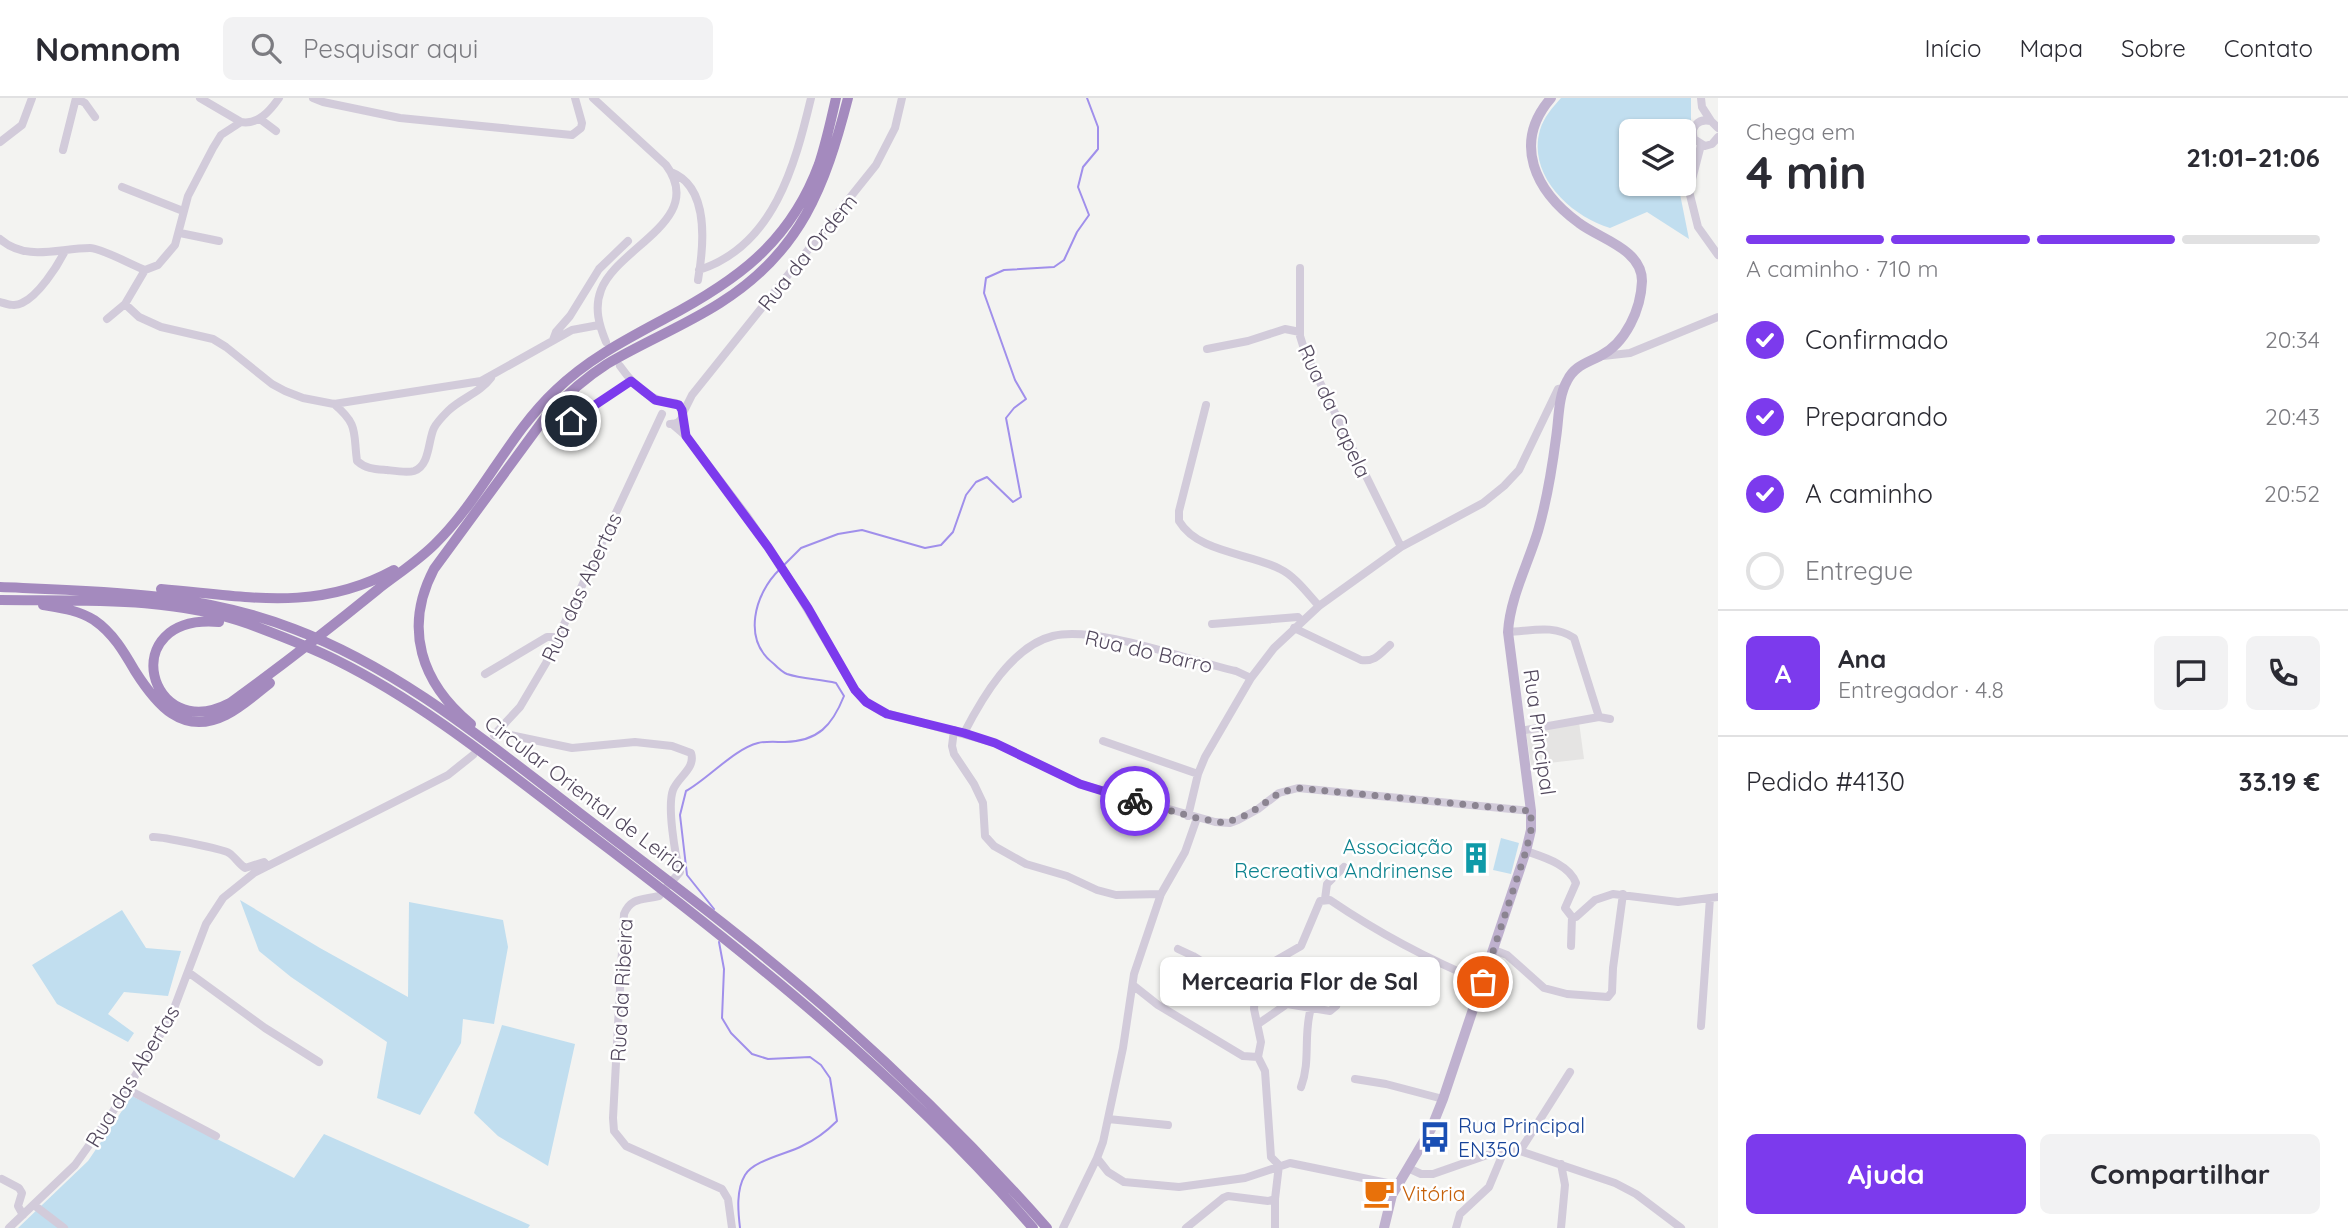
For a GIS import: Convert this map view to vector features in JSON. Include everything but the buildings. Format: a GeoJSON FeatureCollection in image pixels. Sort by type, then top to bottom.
{"type":"FeatureCollection","features":[{"type":"Feature","properties":{"kind":"highway"},"geometry":{"type":"LineString","coordinates":[[265,631],[201,621],[176,627],[160,643],[155,657],[155,676],[159,687],[172,704],[191,712],[209,711],[230,703],[435,544],[471,502],[532,413],[558,387],[615,346],[719,289],[749,267],[772,243],[794,213],[814,177],[836,98]]}},
{"type":"Feature","properties":{"kind":"highway"},"geometry":{"type":"LineString","coordinates":[[497,750],[439,691],[424,663],[419,639],[419,614],[434,569],[547,415],[576,386],[622,355],[719,304],[758,275],[782,250],[805,218],[823,182],[848,98]]}},
{"type":"Feature","properties":{"kind":"highway"},"geometry":{"type":"LineString","coordinates":[[4,600],[67,608],[94,620],[117,642],[147,689],[164,709],[187,720],[207,721],[238,708],[419,565],[480,508]]}},
{"type":"Feature","properties":{"kind":"highway"},"geometry":{"type":"LineString","coordinates":[[120,591],[131,587],[296,599],[330,595],[362,586],[387,574],[447,530]]}},
{"type":"Feature","properties":{"kind":"highway","name":"Circular Oriental de Leiria"},"geometry":{"type":"LineString","coordinates":[[0,587],[120,591],[215,605],[295,629],[338,654],[434,718],[720,920],[971,1146],[1048,1228]]}},
{"type":"Feature","properties":{"kind":"highway","name":"Circular Oriental de Leiria"},"geometry":{"type":"LineString","coordinates":[[4,600],[63,599],[161,606],[227,618],[338,654],[388,675],[497,750],[652,874]]}},
{"type":"Feature","properties":{"kind":"highway","name":"Circular Oriental de Leiria"},"geometry":{"type":"LineString","coordinates":[[818,1008],[1033,1228]]}},
{"type":"Feature","properties":{"kind":"main road"},"geometry":{"type":"LineString","coordinates":[[1551,98],[1539,114],[1532,133],[1531,158],[1537,175],[1568,215],[1632,256],[1641,273],[1640,293],[1629,327],[1620,341],[1601,356],[1574,370],[1564,388]]}},
{"type":"Feature","properties":{"kind":"main road","name":"Rua Principal"},"geometry":{"type":"LineString","coordinates":[[1384,1228],[1389,1203],[1397,1185],[1431,1129],[1443,1099],[1494,950],[1531,830],[1531,811],[1508,632],[1510,615],[1547,496],[1564,388]]}},
{"type":"Feature","properties":{"kind":"street"},"geometry":{"type":"LineString","coordinates":[[0,142],[22,125],[32,98]]}},
{"type":"Feature","properties":{"kind":"street"},"geometry":{"type":"LineString","coordinates":[[63,150],[76,98],[85,103],[94,117]]}},
{"type":"Feature","properties":{"kind":"street"},"geometry":{"type":"LineString","coordinates":[[200,98],[241,122],[250,123],[260,119],[279,98]]}},
{"type":"Feature","properties":{"kind":"street"},"geometry":{"type":"LineString","coordinates":[[313,98],[400,118],[572,135],[581,128],[582,123],[575,98]]}},
{"type":"Feature","properties":{"kind":"street"},"geometry":{"type":"LineString","coordinates":[[593,98],[653,152],[671,172],[687,181],[698,203],[702,237],[698,279]]}},
{"type":"Feature","properties":{"kind":"street"},"geometry":{"type":"LineString","coordinates":[[699,270],[727,259],[744,244],[777,201],[788,180],[811,98]]}},
{"type":"Feature","properties":{"kind":"street","name":"Rua da Ordem"},"geometry":{"type":"LineString","coordinates":[[683,415],[692,394],[876,165],[895,128],[902,98]]}},
{"type":"Feature","properties":{"kind":"street"},"geometry":{"type":"LineString","coordinates":[[1696,124],[1702,102]]}},
{"type":"Feature","properties":{"kind":"street"},"geometry":{"type":"LineString","coordinates":[[1702,102],[1716,125]]}},
{"type":"Feature","properties":{"kind":"street"},"geometry":{"type":"LineString","coordinates":[[260,119],[276,131]]}},
{"type":"Feature","properties":{"kind":"street"},"geometry":{"type":"LineString","coordinates":[[1696,124],[1703,120],[1716,125]]}},
{"type":"Feature","properties":{"kind":"street"},"geometry":{"type":"LineString","coordinates":[[107,319],[125,304],[145,270],[158,265],[166,257],[180,233],[183,211],[220,135],[241,122]]}},
{"type":"Feature","properties":{"kind":"street"},"geometry":{"type":"LineString","coordinates":[[1696,139],[1701,145],[1709,146],[1718,138]]}},
{"type":"Feature","properties":{"kind":"street"},"geometry":{"type":"LineString","coordinates":[[1701,145],[1689,191],[1698,227],[1718,255]]}},
{"type":"Feature","properties":{"kind":"street"},"geometry":{"type":"LineString","coordinates":[[606,342],[599,325],[599,296],[605,282],[673,210],[676,188],[671,172]]}},
{"type":"Feature","properties":{"kind":"street"},"geometry":{"type":"LineString","coordinates":[[122,187],[183,211]]}},
{"type":"Feature","properties":{"kind":"street"},"geometry":{"type":"LineString","coordinates":[[180,233],[219,241]]}},
{"type":"Feature","properties":{"kind":"street"},"geometry":{"type":"LineString","coordinates":[[0,239],[7,245],[35,253],[92,248],[145,270]]}},
{"type":"Feature","properties":{"kind":"street"},"geometry":{"type":"LineString","coordinates":[[553,340],[599,269],[628,241]]}},
{"type":"Feature","properties":{"kind":"street"},"geometry":{"type":"LineString","coordinates":[[0,302],[9,305],[23,303],[37,291],[65,251]]}},
{"type":"Feature","properties":{"kind":"street"},"geometry":{"type":"LineString","coordinates":[[49,252],[53,268]]}},
{"type":"Feature","properties":{"kind":"street","name":"Rua da Capela"},"geometry":{"type":"LineString","coordinates":[[1300,268],[1300,332],[1305,352],[1401,547]]}},
{"type":"Feature","properties":{"kind":"street"},"geometry":{"type":"LineString","coordinates":[[125,304],[139,317],[161,327],[213,339],[285,391],[303,398],[334,404],[481,381],[572,330],[599,325]]}},
{"type":"Feature","properties":{"kind":"street"},"geometry":{"type":"LineString","coordinates":[[1601,356],[1630,353],[1718,317]]}},
{"type":"Feature","properties":{"kind":"street"},"geometry":{"type":"LineString","coordinates":[[1207,349],[1248,341],[1285,329],[1300,332]]}},
{"type":"Feature","properties":{"kind":"street"},"geometry":{"type":"LineString","coordinates":[[620,366],[631,381],[666,408],[681,407],[686,436]]}},
{"type":"Feature","properties":{"kind":"street"},"geometry":{"type":"LineString","coordinates":[[334,404],[349,417],[354,426],[357,461],[362,466],[371,469],[415,471],[422,466],[435,425],[449,410],[485,386],[493,376]]}},
{"type":"Feature","properties":{"kind":"street"},"geometry":{"type":"LineString","coordinates":[[571,421],[631,381]]}},
{"type":"Feature","properties":{"kind":"street"},"geometry":{"type":"LineString","coordinates":[[1063,1228],[1097,1158],[1108,1119],[1134,986],[1134,974],[1161,894],[1185,852],[1193,817],[1198,774],[1251,678],[1274,648],[1319,606],[1401,547],[1483,503],[1504,486],[1519,470],[1558,389],[1564,388]]}},
{"type":"Feature","properties":{"kind":"street","name":"Rua da Ordem"},"geometry":{"type":"LineString","coordinates":[[666,408],[692,394]]}},
{"type":"Feature","properties":{"kind":"street"},"geometry":{"type":"LineString","coordinates":[[1206,405],[1179,511],[1179,521],[1191,534],[1222,551],[1279,568],[1319,606]]}},
{"type":"Feature","properties":{"kind":"street"},"geometry":{"type":"LineString","coordinates":[[666,408],[669,423],[686,436],[734,498],[789,578],[862,699],[887,714],[964,733],[1008,748],[1080,784],[1193,817],[1230,822],[1258,809],[1279,793],[1298,788],[1531,811]]}},
{"type":"Feature","properties":{"kind":"street","name":"Rua das Abertas"},"geometry":{"type":"LineString","coordinates":[[497,733],[520,707],[533,686],[666,408]]}},
{"type":"Feature","properties":{"kind":"street"},"geometry":{"type":"LineString","coordinates":[[654,430],[679,422],[683,415]]}},
{"type":"Feature","properties":{"kind":"street"},"geometry":{"type":"LineString","coordinates":[[1212,624],[1298,617],[1302,621]]}},
{"type":"Feature","properties":{"kind":"street"},"geometry":{"type":"LineString","coordinates":[[1294,628],[1361,660],[1370,661],[1376,658],[1390,645]]}},
{"type":"Feature","properties":{"kind":"street"},"geometry":{"type":"LineString","coordinates":[[1508,632],[1554,629],[1564,631],[1574,638],[1599,717]]}},
{"type":"Feature","properties":{"kind":"street","name":"Rua do Barro"},"geometry":{"type":"LineString","coordinates":[[964,733],[979,704],[1011,663],[1040,641],[1053,636],[1072,634],[1114,639],[1236,671],[1251,678]]}},
{"type":"Feature","properties":{"kind":"street"},"geometry":{"type":"LineString","coordinates":[[485,674],[547,637],[558,637]]}},
{"type":"Feature","properties":{"kind":"street"},"geometry":{"type":"LineString","coordinates":[[1521,731],[1599,717],[1610,719]]}},
{"type":"Feature","properties":{"kind":"street"},"geometry":{"type":"LineString","coordinates":[[954,730],[954,754],[974,783],[983,803],[985,836],[994,846],[1026,864],[1067,876],[1097,890],[1116,895],[1161,894]]}},
{"type":"Feature","properties":{"kind":"street","name":"Rua da Ribeira"},"geometry":{"type":"LineString","coordinates":[[497,733],[572,748],[635,742],[672,746],[691,753],[692,764],[674,789],[671,799],[675,851],[680,872],[659,896],[634,900],[628,904],[624,914],[614,1131],[626,1146],[722,1189],[728,1199],[732,1228]]}},
{"type":"Feature","properties":{"kind":"street"},"geometry":{"type":"LineString","coordinates":[[1103,741],[1198,774]]}},
{"type":"Feature","properties":{"kind":"street","name":"Rua das Abertas"},"geometry":{"type":"LineString","coordinates":[[9,1228],[81,1158],[127,1089],[170,1018],[215,907],[233,888],[268,866],[448,775],[473,755]]}},
{"type":"Feature","properties":{"kind":"street"},"geometry":{"type":"LineString","coordinates":[[153,837],[227,851],[245,868],[264,862],[268,866]]}},
{"type":"Feature","properties":{"kind":"street"},"geometry":{"type":"LineString","coordinates":[[1526,851],[1566,869],[1576,883],[1565,908],[1572,916],[1571,946]]}},
{"type":"Feature","properties":{"kind":"street"},"geometry":{"type":"LineString","coordinates":[[1325,899],[1327,884],[1344,867]]}},
{"type":"Feature","properties":{"kind":"street"},"geometry":{"type":"LineString","coordinates":[[1572,916],[1576,917],[1595,900],[1613,894],[1678,902],[1714,897],[1701,1026]]}},
{"type":"Feature","properties":{"kind":"street"},"geometry":{"type":"LineString","coordinates":[[1494,950],[1507,955],[1544,988],[1554,992],[1608,997],[1612,992],[1623,894]]}},
{"type":"Feature","properties":{"kind":"street"},"geometry":{"type":"LineString","coordinates":[[1279,1165],[1271,1157],[1265,1071],[1258,1057],[1261,1042],[1254,1009],[1255,995],[1266,969],[1301,946],[1320,901],[1330,900],[1373,929],[1426,958],[1483,982]]}},
{"type":"Feature","properties":{"kind":"street"},"geometry":{"type":"LineString","coordinates":[[1178,949],[1255,995]]}},
{"type":"Feature","properties":{"kind":"street"},"geometry":{"type":"LineString","coordinates":[[188,972],[265,1028],[319,1062]]}},
{"type":"Feature","properties":{"kind":"street"},"geometry":{"type":"LineString","coordinates":[[1134,986],[1158,1005],[1243,1056],[1258,1057]]}},
{"type":"Feature","properties":{"kind":"street"},"geometry":{"type":"LineString","coordinates":[[1258,1024],[1287,1004],[1331,1011],[1336,1006]]}},
{"type":"Feature","properties":{"kind":"street"},"geometry":{"type":"LineString","coordinates":[[1301,1087],[1306,1066],[1307,1025],[1311,1008]]}},
{"type":"Feature","properties":{"kind":"street"},"geometry":{"type":"LineString","coordinates":[[1520,1151],[1570,1072]]}},
{"type":"Feature","properties":{"kind":"street"},"geometry":{"type":"LineString","coordinates":[[1355,1079],[1387,1084],[1443,1099]]}},
{"type":"Feature","properties":{"kind":"street"},"geometry":{"type":"LineString","coordinates":[[127,1089],[216,1136]]}},
{"type":"Feature","properties":{"kind":"street"},"geometry":{"type":"LineString","coordinates":[[1108,1119],[1168,1125]]}},
{"type":"Feature","properties":{"kind":"street"},"geometry":{"type":"LineString","coordinates":[[1456,1228],[1460,1214],[1489,1186],[1504,1151]]}},
{"type":"Feature","properties":{"kind":"street"},"geometry":{"type":"LineString","coordinates":[[1408,1168],[1421,1174],[1433,1174],[1504,1151],[1520,1151],[1615,1183],[1636,1194],[1681,1228]]}},
{"type":"Feature","properties":{"kind":"street"},"geometry":{"type":"LineString","coordinates":[[1097,1158],[1108,1172],[1124,1182],[1179,1187],[1245,1178],[1290,1163],[1397,1185]]}},
{"type":"Feature","properties":{"kind":"street"},"geometry":{"type":"LineString","coordinates":[[1561,1164],[1565,1185],[1561,1228]]}},
{"type":"Feature","properties":{"kind":"street"},"geometry":{"type":"LineString","coordinates":[[1275,1228],[1279,1165]]}},
{"type":"Feature","properties":{"kind":"street"},"geometry":{"type":"LineString","coordinates":[[2,1179],[19,1188],[22,1193],[18,1206],[23,1215]]}},
{"type":"Feature","properties":{"kind":"street"},"geometry":{"type":"LineString","coordinates":[[1186,1228],[1228,1196],[1268,1201],[1275,1199]]}},
{"type":"Feature","properties":{"kind":"street"},"geometry":{"type":"LineString","coordinates":[[34,1205],[64,1228]]}},
{"type":"Feature","properties":{"kind":"shaded area"},"geometry":{"type":"Polygon","coordinates":[[[1561,98],[1691,98],[1691,119],[1619,119],[1619,196],[1680,196],[1689,239],[1647,212],[1610,228],[1580,214],[1567,204],[1546,178],[1540,163],[1540,130],[1551,109],[1561,98]]]}},
{"type":"Feature","properties":{"kind":"shaded area"},"geometry":{"type":"Polygon","coordinates":[[[1579,722],[1584,759],[1531,765],[1526,732],[1579,722]]]}},
{"type":"Feature","properties":{"kind":"shaded area"},"geometry":{"type":"Polygon","coordinates":[[[1501,838],[1519,843],[1511,874],[1493,870],[1501,838]]]}},
{"type":"Feature","properties":{"kind":"shaded area"},"geometry":{"type":"Polygon","coordinates":[[[240,900],[408,997],[409,902],[503,920],[508,947],[494,1024],[463,1019],[461,1043],[420,1115],[377,1098],[387,1042],[291,977],[259,951],[240,900]]]}},
{"type":"Feature","properties":{"kind":"shaded area"},"geometry":{"type":"Polygon","coordinates":[[[122,910],[146,948],[181,951],[168,996],[124,992],[108,1014],[134,1033],[128,1042],[57,1004],[32,965],[122,910]]]}},
{"type":"Feature","properties":{"kind":"shaded area"},"geometry":{"type":"Polygon","coordinates":[[[502,1025],[575,1044],[548,1166],[498,1136],[474,1113],[502,1025]]]}},
{"type":"Feature","properties":{"kind":"shaded area"},"geometry":{"type":"Polygon","coordinates":[[[132,1096],[294,1178],[324,1134],[530,1225],[528,1228],[18,1228],[88,1161],[132,1096]]]}},
{"type":"Feature","properties":{"kind":"waterway"},"geometry":{"type":"LineString","coordinates":[[784,565],[801,548],[838,534],[862,530],[925,548],[941,545],[953,532],[966,495],[976,482],[987,477],[1013,502],[1021,497],[1006,418],[1026,399],[1015,380],[984,293],[986,278],[1004,270],[1054,267],[1064,260],[1077,232],[1089,215],[1078,187],[1083,167],[1098,149],[1098,127],[1087,98]]}},
{"type":"Feature","properties":{"kind":"waterway"},"geometry":{"type":"LineString","coordinates":[[714,909],[687,875],[680,815],[686,791],[749,746],[764,742],[797,741],[815,735],[829,723],[844,696],[836,683],[783,672],[764,654],[758,643],[755,630],[758,604],[771,579],[780,569]]}},
{"type":"Feature","properties":{"kind":"waterway"},"geometry":{"type":"LineString","coordinates":[[719,942],[724,969],[722,1018],[731,1033],[752,1054],[768,1059],[810,1057],[821,1065],[830,1078],[837,1121],[807,1144],[763,1161],[749,1170],[742,1181],[739,1194],[740,1228]]}},
{"type":"Feature","properties":{"kind":"way so far"},"geometry":{"type":"LineString","coordinates":[[1135,801],[1221,823],[1238,820],[1279,793],[1298,788],[1531,811],[1532,824],[1526,851],[1483,982]]}},
{"type":"Feature","properties":{"kind":"place","name":"Associação Recreativa Andrinense"},"geometry":{"type":"Point","coordinates":[1476,858]}},
{"type":"Feature","properties":{"kind":"place","name":"Mercearia Flor de Sal"},"geometry":{"type":"Point","coordinates":[1483,982]}},
{"type":"Feature","properties":{"kind":"place","name":"Rua Principal EN350"},"geometry":{"type":"Point","coordinates":[1435,1137]}},
{"type":"Feature","properties":{"kind":"place","name":"Vitória"},"geometry":{"type":"Point","coordinates":[1379,1193]}},
{"type":"Feature","properties":{"kind":"route"},"geometry":{"type":"LineString","coordinates":[[571,421],[607,394],[631,381],[655,400],[679,405],[683,413],[686,436],[734,498],[789,578],[855,690],[866,702],[887,714],[995,743],[1080,784],[1135,801]]}}]}
